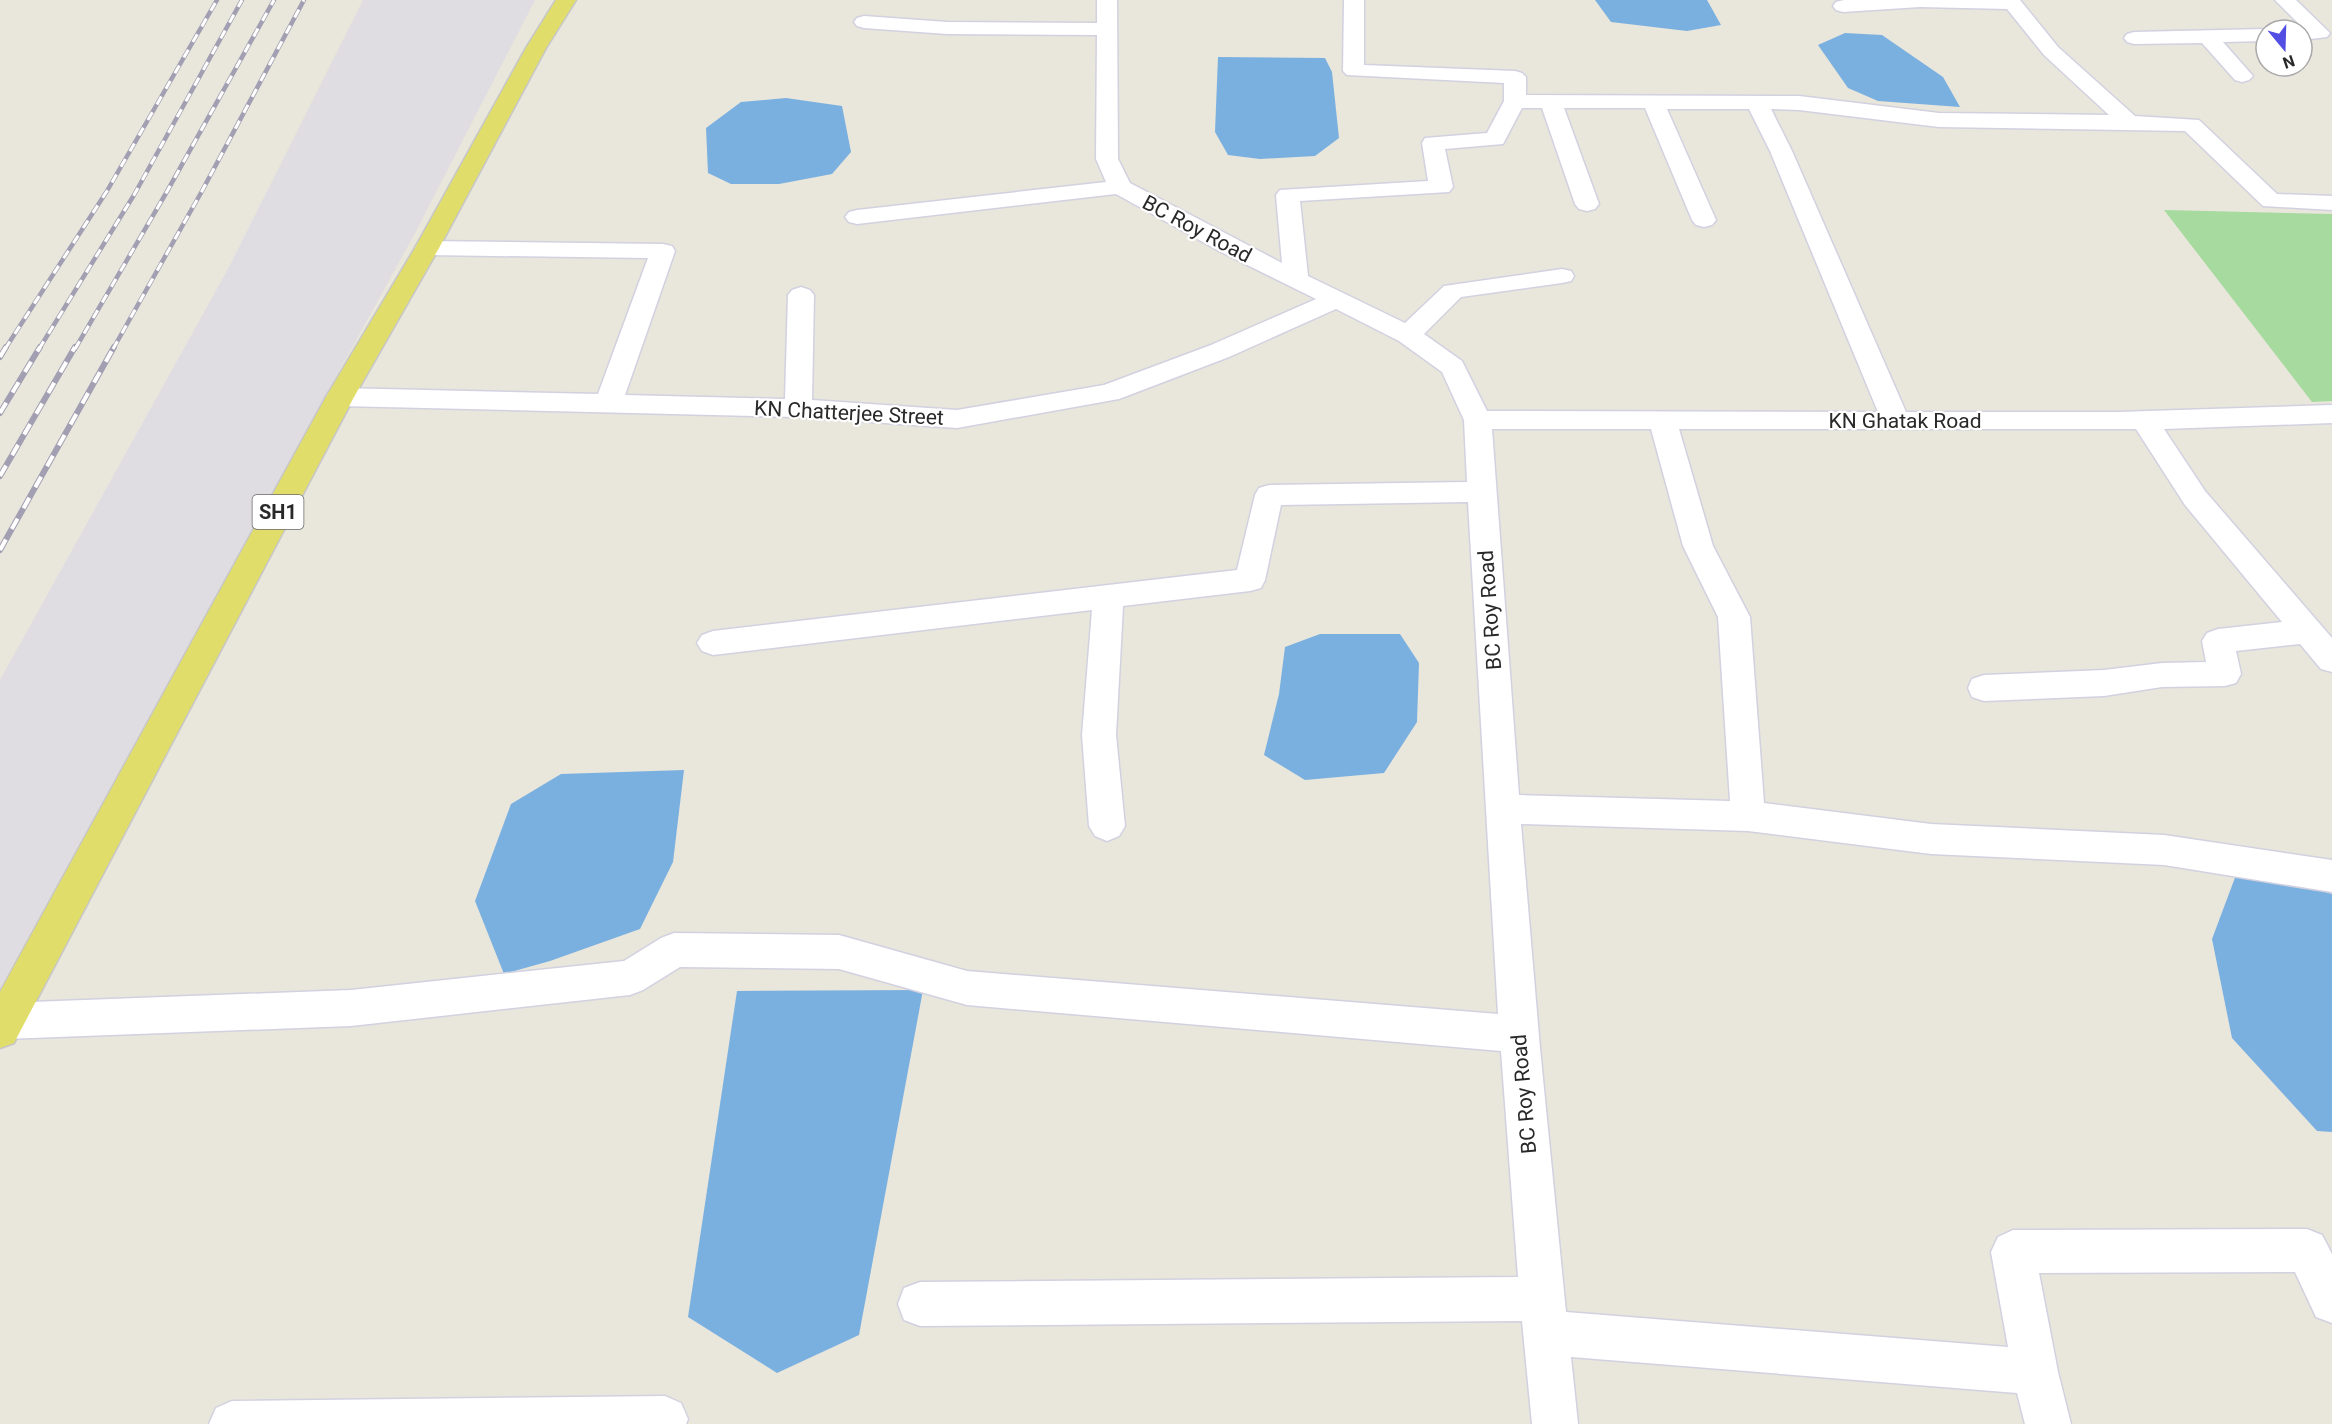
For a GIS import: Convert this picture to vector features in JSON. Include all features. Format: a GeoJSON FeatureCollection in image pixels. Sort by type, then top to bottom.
{"type":"FeatureCollection","features":[{"type":"Feature","properties":{"kind":"main road","name":"SH1"},"geometry":{"type":"LineString","coordinates":[[2,1025],[340,397],[427,248],[536,48],[566,0]]}},
{"type":"Feature","properties":{"kind":"street"},"geometry":{"type":"LineString","coordinates":[[1296,281],[1288,195],[1441,187],[1433,143],[1495,139],[1515,101],[1515,77],[1354,71],[1354,0]]}},
{"type":"Feature","properties":{"kind":"street"},"geometry":{"type":"LineString","coordinates":[[2285,0],[2304,18]]}},
{"type":"Feature","properties":{"kind":"street"},"geometry":{"type":"LineString","coordinates":[[1843,6],[1920,1],[2011,2],[2051,51],[2129,122]]}},
{"type":"Feature","properties":{"kind":"street"},"geometry":{"type":"LineString","coordinates":[[864,22],[946,28],[1107,15]]}},
{"type":"Feature","properties":{"kind":"street","name":"BC Roy Road"},"geometry":{"type":"LineString","coordinates":[[1107,15],[1107,159],[1120,187],[1296,281],[1408,335],[1453,367],[1478,420],[1519,1034],[1543,1316],[1555,1424]]}},
{"type":"Feature","properties":{"kind":"street"},"geometry":{"type":"LineString","coordinates":[[2134,38],[2254,35]]}},
{"type":"Feature","properties":{"kind":"street"},"geometry":{"type":"LineString","coordinates":[[2207,36],[2241,76]]}},
{"type":"Feature","properties":{"kind":"street"},"geometry":{"type":"LineString","coordinates":[[1515,101],[1798,103],[1939,120],[2191,125],[2271,201],[2332,204]]}},
{"type":"Feature","properties":{"kind":"street"},"geometry":{"type":"LineString","coordinates":[[1551,102],[1587,204]]}},
{"type":"Feature","properties":{"kind":"street"},"geometry":{"type":"LineString","coordinates":[[1654,103],[1704,220]]}},
{"type":"Feature","properties":{"kind":"street"},"geometry":{"type":"LineString","coordinates":[[1757,103],[1781,151],[1896,421]]}},
{"type":"Feature","properties":{"kind":"street"},"geometry":{"type":"LineString","coordinates":[[858,218],[1120,187]]}},
{"type":"Feature","properties":{"kind":"street"},"geometry":{"type":"LineString","coordinates":[[427,248],[663,251],[608,404]]}},
{"type":"Feature","properties":{"kind":"street"},"geometry":{"type":"LineString","coordinates":[[1408,335],[1453,291],[1562,276]]}},
{"type":"Feature","properties":{"kind":"street"},"geometry":{"type":"LineString","coordinates":[[798,408],[801,296]]}},
{"type":"Feature","properties":{"kind":"street","name":"KN Chatterjee Street"},"geometry":{"type":"LineString","coordinates":[[340,397],[798,408],[957,419],[1109,393],[1220,351],[1336,300]]}},
{"type":"Feature","properties":{"kind":"street","name":"KN Ghatak Road"},"geometry":{"type":"LineString","coordinates":[[1478,420],[2144,420],[2332,414]]}},
{"type":"Feature","properties":{"kind":"street"},"geometry":{"type":"LineString","coordinates":[[1662,420],[1698,546],[1734,617],[1748,816]]}},
{"type":"Feature","properties":{"kind":"street"},"geometry":{"type":"LineString","coordinates":[[2144,420],[2195,498],[2332,660]]}},
{"type":"Feature","properties":{"kind":"street"},"geometry":{"type":"LineString","coordinates":[[713,643],[1250,580],[1269,495],[1482,492]]}},
{"type":"Feature","properties":{"kind":"street"},"geometry":{"type":"LineString","coordinates":[[1107,826],[1099,735],[1108,596]]}},
{"type":"Feature","properties":{"kind":"street"},"geometry":{"type":"LineString","coordinates":[[1984,688],[2104,683],[2162,675],[2225,674],[2218,641],[2307,631]]}},
{"type":"Feature","properties":{"kind":"street"},"geometry":{"type":"LineString","coordinates":[[1503,809],[1748,816],[1931,839],[2164,850],[2332,876]]}},
{"type":"Feature","properties":{"kind":"street"},"geometry":{"type":"LineString","coordinates":[[2,1025],[351,1008],[607,981],[630,978],[674,950],[839,952],[967,988],[1519,1034]]}},
{"type":"Feature","properties":{"kind":"street"},"geometry":{"type":"LineString","coordinates":[[2048,1424],[2035,1372],[2013,1252],[2307,1250],[2332,1301]]}},
{"type":"Feature","properties":{"kind":"street"},"geometry":{"type":"LineString","coordinates":[[920,1304],[1543,1316],[2035,1372]]}},
{"type":"Feature","properties":{"kind":"street"},"geometry":{"type":"LineString","coordinates":[[232,1424],[665,1419]]}},
{"type":"Feature","properties":{"kind":"shaded area"},"geometry":{"type":"Polygon","coordinates":[[[363,0],[535,0],[415,233],[0,988],[0,680],[228,269],[363,0]]]}},
{"type":"Feature","properties":{"kind":"green space"},"geometry":{"type":"Polygon","coordinates":[[[2164,210],[2332,214],[2332,401],[2312,402],[2164,210]]]}},
{"type":"Feature","properties":{"kind":"water"},"geometry":{"type":"Polygon","coordinates":[[[1595,0],[1707,0],[1721,25],[1687,31],[1611,22],[1595,0]]]}},
{"type":"Feature","properties":{"kind":"water"},"geometry":{"type":"Polygon","coordinates":[[[1845,33],[1882,35],[1943,77],[1960,107],[1878,101],[1848,88],[1818,45],[1845,33]]]}},
{"type":"Feature","properties":{"kind":"water"},"geometry":{"type":"Polygon","coordinates":[[[1218,57],[1325,58],[1332,72],[1339,138],[1315,156],[1260,159],[1228,155],[1215,132],[1218,57]]]}},
{"type":"Feature","properties":{"kind":"water"},"geometry":{"type":"Polygon","coordinates":[[[786,98],[842,106],[851,152],[832,174],[779,184],[731,184],[708,173],[706,128],[741,102],[786,98]]]}},
{"type":"Feature","properties":{"kind":"water"},"geometry":{"type":"Polygon","coordinates":[[[1320,634],[1400,634],[1419,663],[1417,722],[1384,773],[1305,780],[1264,755],[1279,694],[1285,647],[1320,634]]]}},
{"type":"Feature","properties":{"kind":"water"},"geometry":{"type":"Polygon","coordinates":[[[684,770],[673,862],[640,929],[550,961],[504,974],[475,901],[511,804],[561,774],[684,770]]]}},
{"type":"Feature","properties":{"kind":"water"},"geometry":{"type":"Polygon","coordinates":[[[2239,867],[2332,894],[2332,1132],[2317,1131],[2232,1038],[2212,939],[2239,867]]]}},
{"type":"Feature","properties":{"kind":"water"},"geometry":{"type":"Polygon","coordinates":[[[923,990],[859,1335],[777,1373],[688,1317],[737,991],[923,990]]]}},
{"type":"Feature","properties":{"kind":"railway"},"geometry":{"type":"LineString","coordinates":[[5,349],[107,191],[217,0]]}},
{"type":"Feature","properties":{"kind":"railway"},"geometry":{"type":"LineString","coordinates":[[39,349],[134,195],[242,0]]}},
{"type":"Feature","properties":{"kind":"railway"},"geometry":{"type":"LineString","coordinates":[[75,349],[165,195],[274,0]]}},
{"type":"Feature","properties":{"kind":"railway"},"geometry":{"type":"LineString","coordinates":[[113,349],[202,191],[304,0]]}},
{"type":"Feature","properties":{"kind":"railway"},"geometry":{"type":"LineString","coordinates":[[0,357],[6,347]]}},
{"type":"Feature","properties":{"kind":"railway"},"geometry":{"type":"LineString","coordinates":[[0,413],[40,347]]}},
{"type":"Feature","properties":{"kind":"railway"},"geometry":{"type":"LineString","coordinates":[[0,476],[75,347]]}},
{"type":"Feature","properties":{"kind":"railway"},"geometry":{"type":"LineString","coordinates":[[0,550],[114,347]]}}]}
